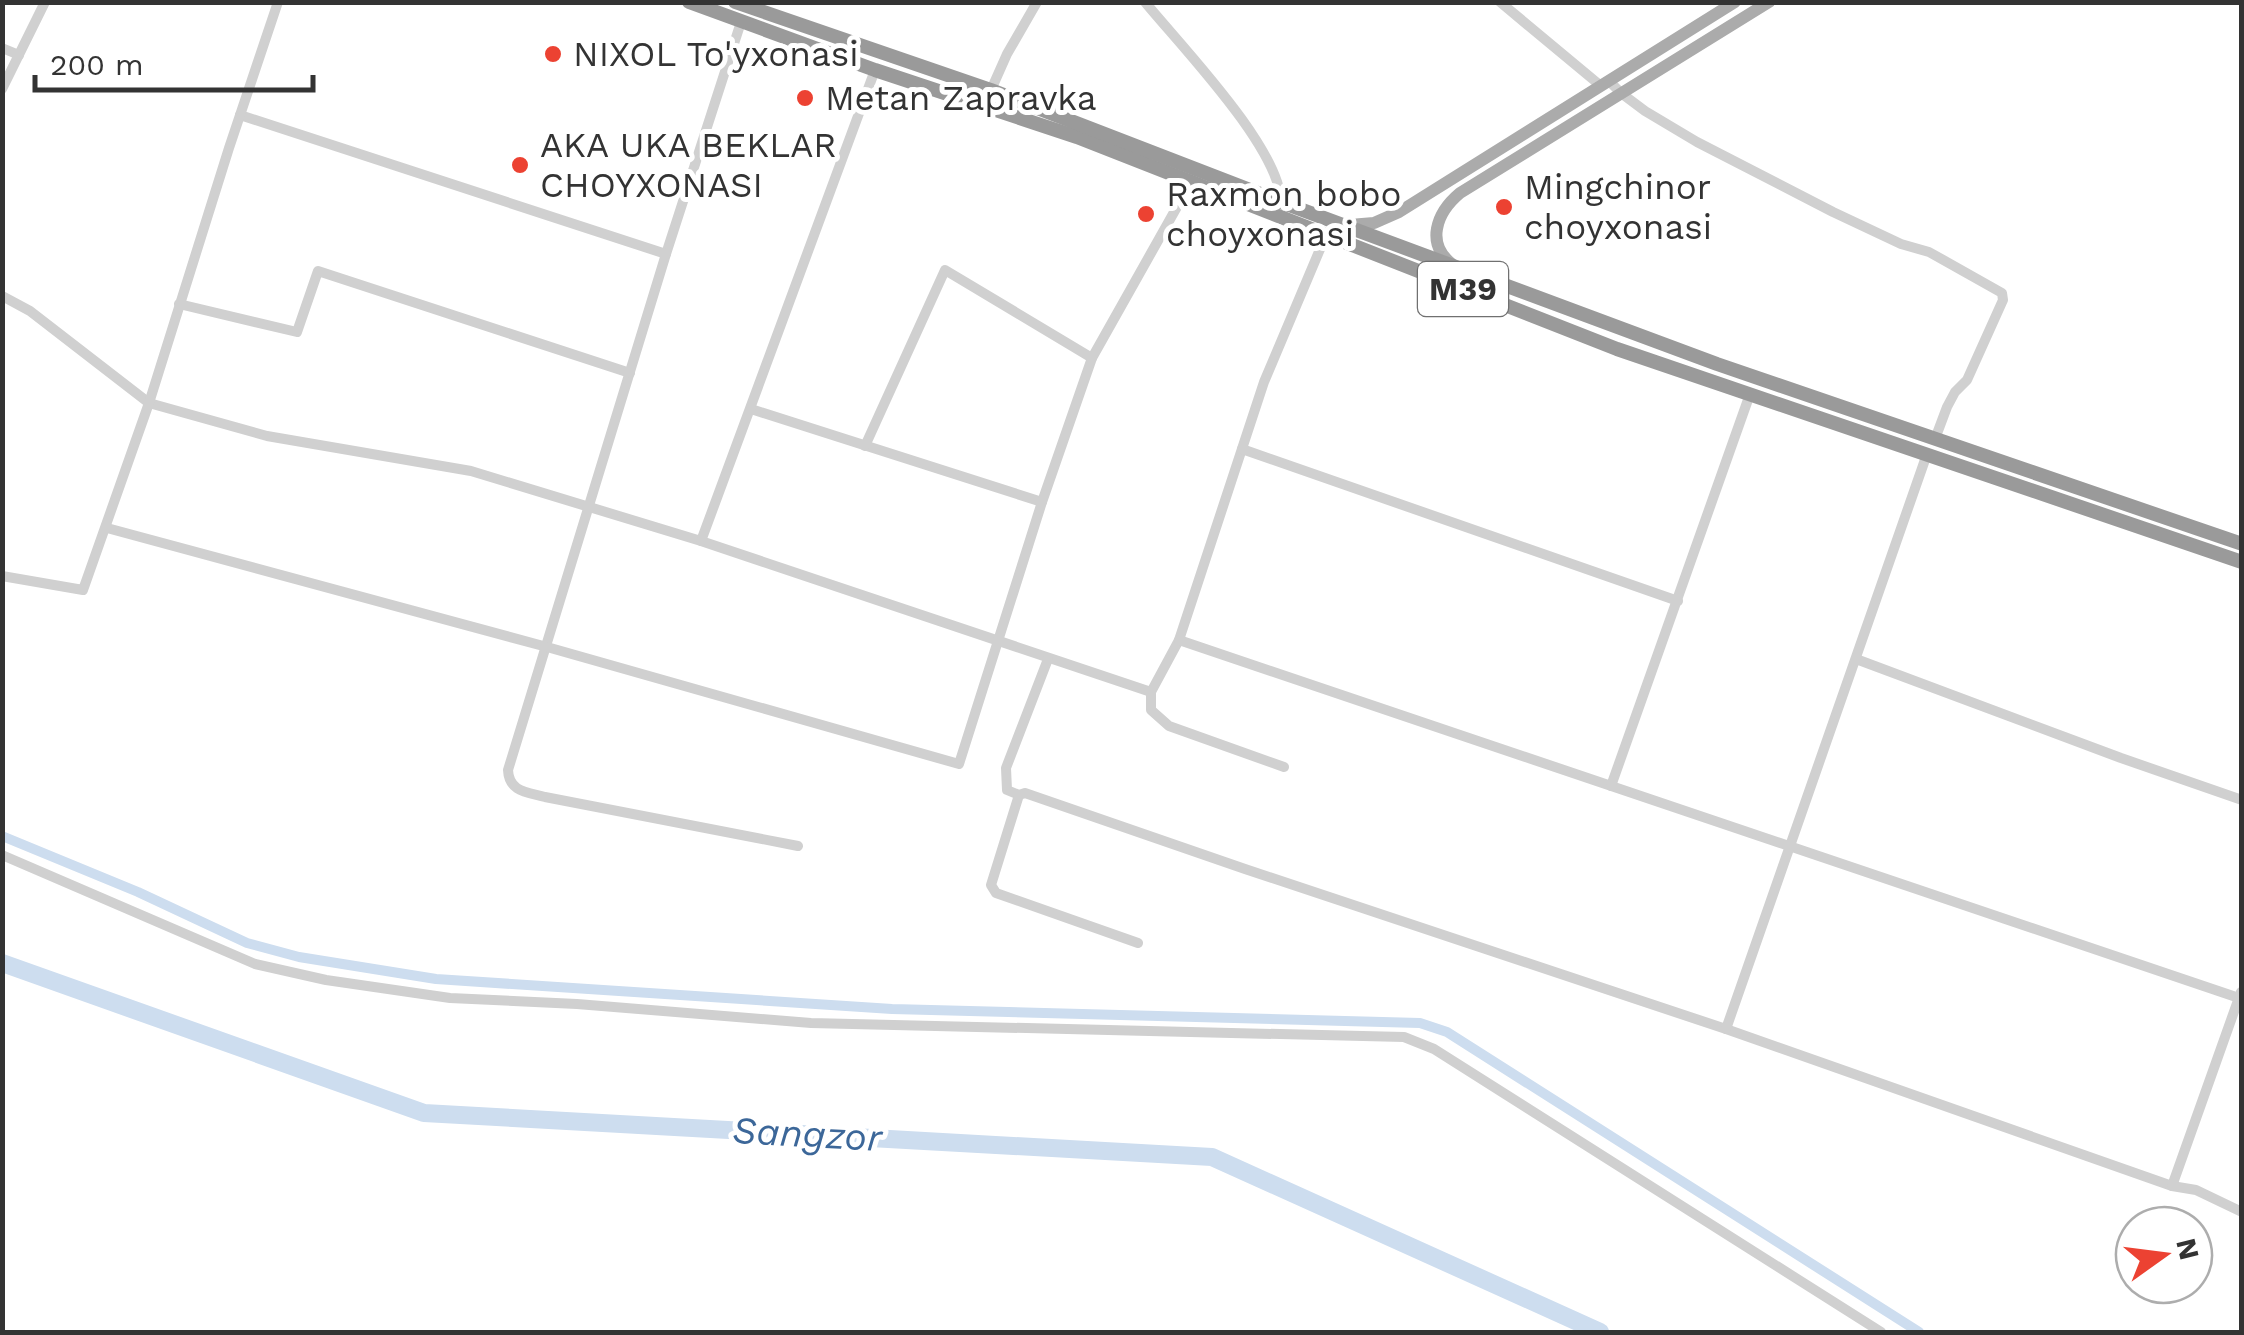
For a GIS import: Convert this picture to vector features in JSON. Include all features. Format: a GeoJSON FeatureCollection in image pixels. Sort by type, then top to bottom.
{"type":"FeatureCollection","features":[{"type":"Feature","properties":{"kind":"highway","name":"M39"},"geometry":{"type":"LineString","coordinates":[[689,2],[875,70],[1077,137],[1192,182],[1460,269],[1717,364],[2242,544]]}},
{"type":"Feature","properties":{"kind":"highway","name":"M39"},"geometry":{"type":"LineString","coordinates":[[736,2],[991,90],[1281,202],[1327,228],[1617,349],[2242,562]]}},
{"type":"Feature","properties":{"kind":"highway"},"geometry":{"type":"LineString","coordinates":[[1709,380],[1718,372],[1717,364]]}},
{"type":"Feature","properties":{"kind":"highway"},"geometry":{"type":"LineString","coordinates":[[2156,533],[2154,521],[2160,516]]}},
{"type":"Feature","properties":{"kind":"main road"},"geometry":{"type":"LineString","coordinates":[[1327,228],[1365,225],[1391,216],[1735,2]]}},
{"type":"Feature","properties":{"kind":"main road"},"geometry":{"type":"LineString","coordinates":[[1460,269],[1443,256],[1438,244],[1438,224],[1450,202],[1770,2]]}},
{"type":"Feature","properties":{"kind":"street"},"geometry":{"type":"LineString","coordinates":[[2,88],[45,2]]}},
{"type":"Feature","properties":{"kind":"street"},"geometry":{"type":"LineString","coordinates":[[2,576],[83,590],[149,403],[278,2]]}},
{"type":"Feature","properties":{"kind":"street"},"geometry":{"type":"LineString","coordinates":[[991,90],[1038,2]]}},
{"type":"Feature","properties":{"kind":"street"},"geometry":{"type":"LineString","coordinates":[[1145,2],[1257,142],[1276,176],[1281,202]]}},
{"type":"Feature","properties":{"kind":"street"},"geometry":{"type":"LineString","coordinates":[[1500,2],[1605,84],[1697,142],[1832,212],[1901,244],[1929,252],[2002,292],[2003,300],[1967,380],[1947,406],[1935,439]]}},
{"type":"Feature","properties":{"kind":"street"},"geometry":{"type":"LineString","coordinates":[[741,22],[666,254],[508,779],[515,789],[545,797],[798,846]]}},
{"type":"Feature","properties":{"kind":"street"},"geometry":{"type":"LineString","coordinates":[[2,48],[20,55]]}},
{"type":"Feature","properties":{"kind":"street"},"geometry":{"type":"LineString","coordinates":[[701,541],[875,70]]}},
{"type":"Feature","properties":{"kind":"street"},"geometry":{"type":"LineString","coordinates":[[240,114],[666,254]]}},
{"type":"Feature","properties":{"kind":"street"},"geometry":{"type":"LineString","coordinates":[[107,528],[959,764],[1092,358],[1192,182]]}},
{"type":"Feature","properties":{"kind":"street"},"geometry":{"type":"LineString","coordinates":[[1284,767],[1169,726],[1152,710],[1150,692],[1180,640],[1264,382],[1327,228]]}},
{"type":"Feature","properties":{"kind":"street"},"geometry":{"type":"LineString","coordinates":[[866,446],[945,270],[1092,358]]}},
{"type":"Feature","properties":{"kind":"street"},"geometry":{"type":"LineString","coordinates":[[179,304],[297,332],[318,271],[630,372]]}},
{"type":"Feature","properties":{"kind":"street"},"geometry":{"type":"LineString","coordinates":[[2,296],[30,312],[149,403],[266,436],[471,471],[701,541],[1150,692]]}},
{"type":"Feature","properties":{"kind":"street"},"geometry":{"type":"LineString","coordinates":[[1611,786],[1750,394]]}},
{"type":"Feature","properties":{"kind":"street"},"geometry":{"type":"LineString","coordinates":[[751,409],[1042,502]]}},
{"type":"Feature","properties":{"kind":"street"},"geometry":{"type":"LineString","coordinates":[[1242,449],[1678,601]]}},
{"type":"Feature","properties":{"kind":"street"},"geometry":{"type":"LineString","coordinates":[[1726,1029],[1928,454]]}},
{"type":"Feature","properties":{"kind":"street"},"geometry":{"type":"LineString","coordinates":[[1180,640],[2240,995],[2172,1186]]}},
{"type":"Feature","properties":{"kind":"street"},"geometry":{"type":"LineString","coordinates":[[1019,796],[1007,790],[1006,768],[1048,659]]}},
{"type":"Feature","properties":{"kind":"street"},"geometry":{"type":"LineString","coordinates":[[1856,659],[2242,800]]}},
{"type":"Feature","properties":{"kind":"street"},"geometry":{"type":"LineString","coordinates":[[1138,944],[996,893],[991,885],[1019,796],[1025,793],[1726,1029],[2172,1186],[2196,1190],[2242,1212]]}},
{"type":"Feature","properties":{"kind":"street"},"geometry":{"type":"LineString","coordinates":[[2,854],[255,964],[326,980],[450,998],[811,1023],[1404,1037],[1434,1048],[1880,1332]]}},
{"type":"Feature","properties":{"kind":"waterway"},"geometry":{"type":"LineString","coordinates":[[2,836],[138,892],[247,943],[299,957],[436,979],[892,1009],[1420,1023],[1447,1032],[1919,1332]]}},
{"type":"Feature","properties":{"kind":"waterway","name":"Sangzor"},"geometry":{"type":"LineString","coordinates":[[2,963],[424,1113],[1212,1157],[1600,1332]]}},
{"type":"Feature","properties":{"kind":"place","name":"NIXOL To'yxonasi"},"geometry":{"type":"Point","coordinates":[553,54]}},
{"type":"Feature","properties":{"kind":"place","name":"Metan Zapravka"},"geometry":{"type":"Point","coordinates":[805,98]}},
{"type":"Feature","properties":{"kind":"place","name":"AKA UKA BEKLAR CHOYXONASI"},"geometry":{"type":"Point","coordinates":[520,165]}},
{"type":"Feature","properties":{"kind":"place","name":"Mingchinor choyxonasi"},"geometry":{"type":"Point","coordinates":[1504,207]}},
{"type":"Feature","properties":{"kind":"place","name":"Raxmon bobo choyxonasi"},"geometry":{"type":"Point","coordinates":[1146,214]}}]}
